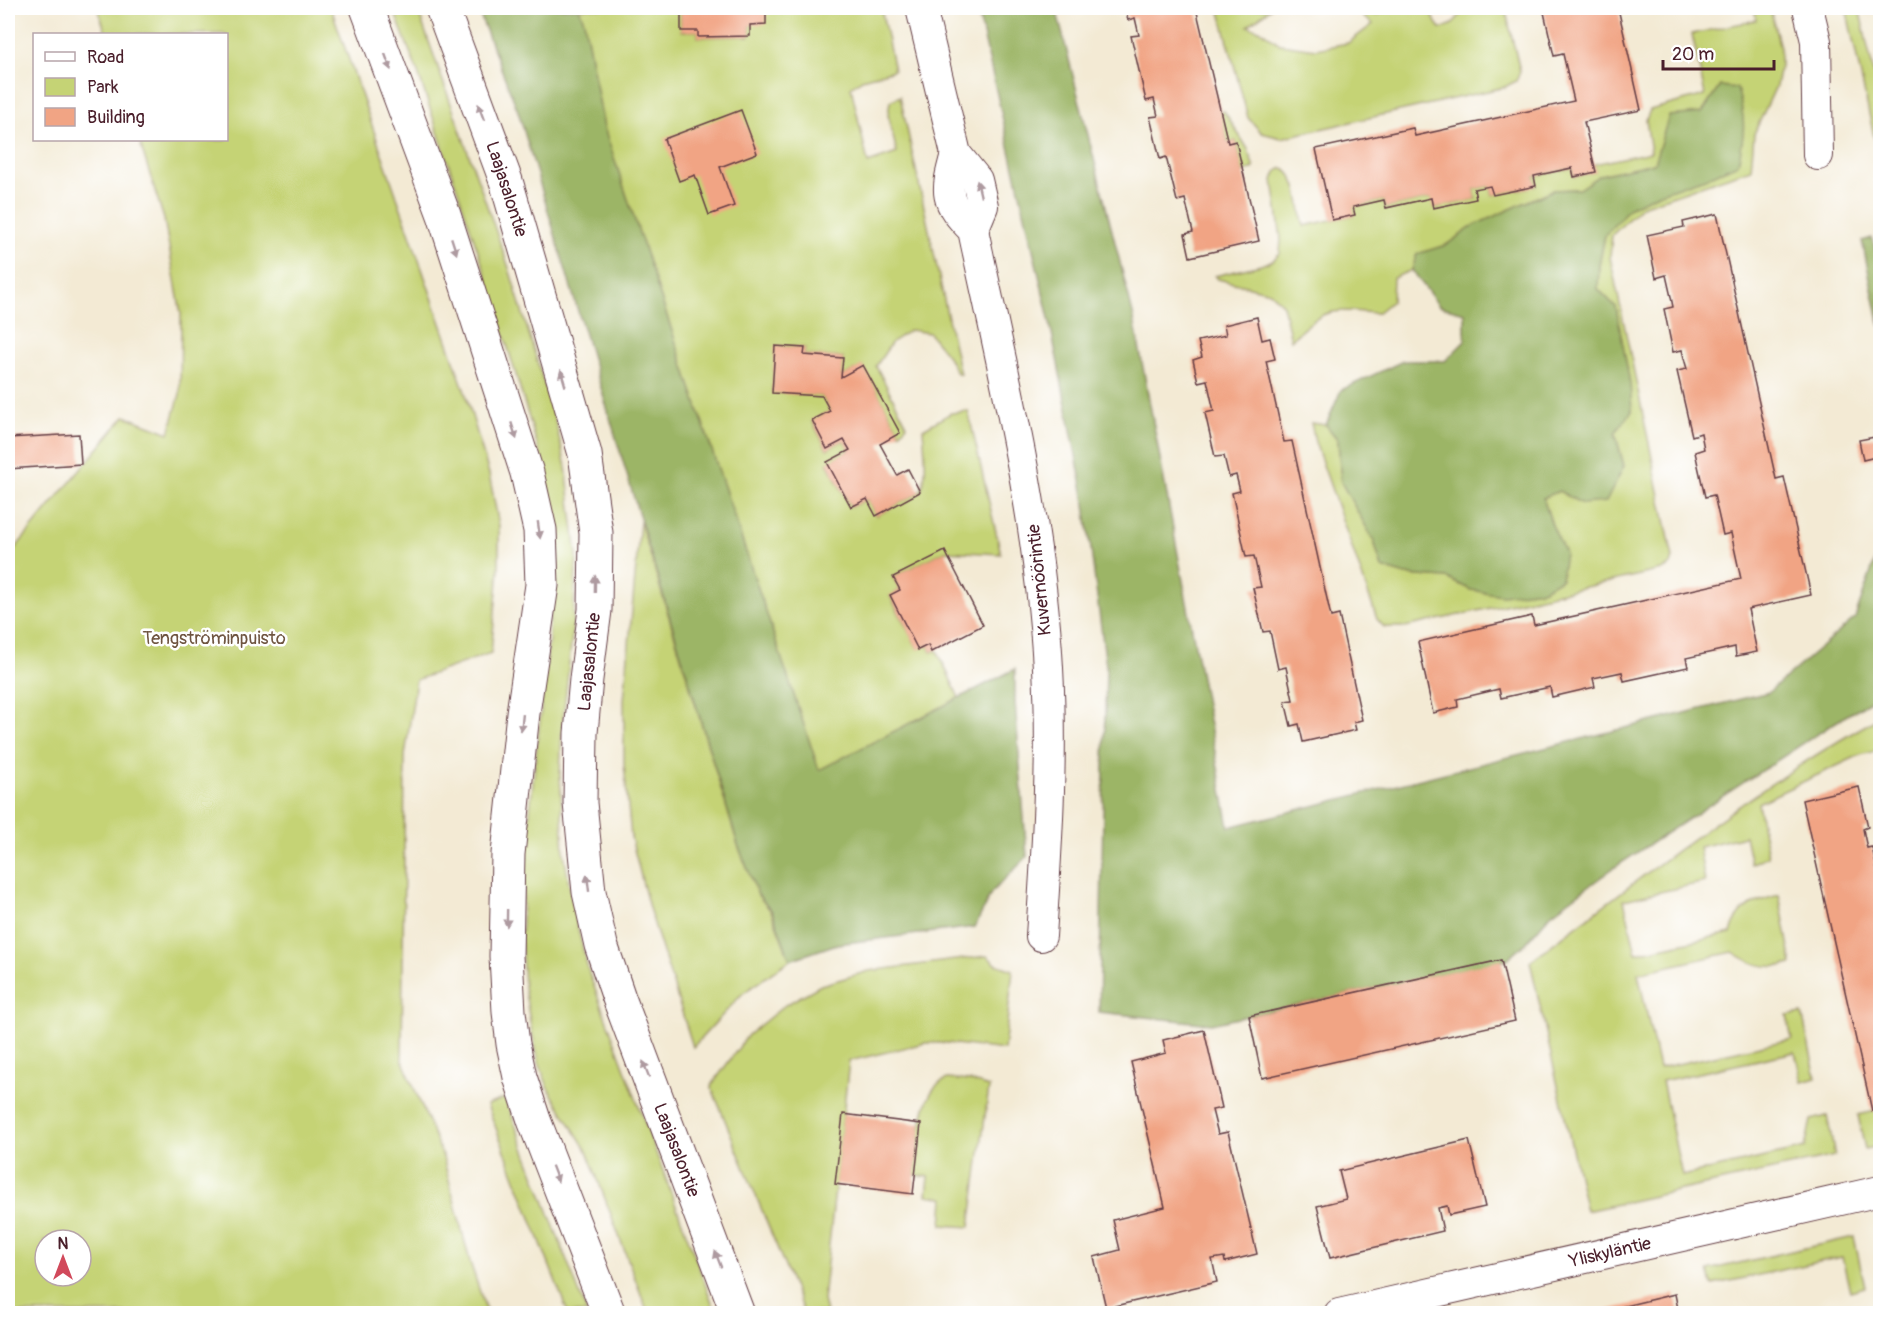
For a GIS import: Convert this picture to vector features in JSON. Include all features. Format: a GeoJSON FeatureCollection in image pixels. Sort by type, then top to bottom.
{"type":"FeatureCollection","features":[{"type":"Feature","properties":{"kind":"main road"},"geometry":{"type":"LineString","coordinates":[[368,8],[447,227],[527,473],[540,530],[542,585],[523,712],[508,854],[506,956],[509,1012],[520,1077],[609,1314]]}},
{"type":"Feature","properties":{"kind":"main road","name":"Laajasalontie"},"geometry":{"type":"LineString","coordinates":[[442,8],[506,181],[585,454],[596,533],[595,610],[583,711],[580,803],[589,892],[601,945],[738,1314]]}},
{"type":"Feature","properties":{"kind":"street","name":"Kuvernöörintie"},"geometry":{"type":"LineString","coordinates":[[921,8],[956,154],[977,180],[982,206],[973,230],[1028,488],[1041,586],[1050,728],[1049,810],[1041,936]]}},
{"type":"Feature","properties":{"kind":"street"},"geometry":{"type":"LineString","coordinates":[[1808,8],[1816,41],[1818,156]]}},
{"type":"Feature","properties":{"kind":"street","name":"Yliskyläntie"},"geometry":{"type":"LineString","coordinates":[[1340,1314],[1881,1191]]}},
{"type":"Feature","properties":{"kind":"green space","name":"Tengströminpuisto"},"geometry":{"type":"Polygon","coordinates":[[[98,8],[331,8],[466,395],[489,474],[499,525],[499,570],[491,653],[416,680],[405,756],[402,1059],[443,1157],[470,1262],[487,1313],[8,1313],[8,557],[125,416],[169,433],[180,394],[181,314],[164,219],[139,141],[228,141],[228,33],[106,33],[98,8]]]}},
{"type":"Feature","properties":{"kind":"green space"},"geometry":{"type":"Polygon","coordinates":[[[393,8],[417,8],[508,265],[555,420],[566,467],[577,556],[560,774],[564,853],[574,913],[589,973],[716,1313],[648,1313],[587,1151],[549,1090],[539,1063],[524,987],[521,937],[526,846],[549,638],[552,520],[545,471],[485,272],[418,73],[393,8]]]}},
{"type":"Feature","properties":{"kind":"green space"},"geometry":{"type":"Polygon","coordinates":[[[477,8],[579,8],[584,21],[604,128],[819,770],[1015,669],[1015,702],[1027,857],[991,893],[975,927],[837,944],[790,960],[772,911],[758,895],[738,845],[518,111],[477,8]]]}},
{"type":"Feature","properties":{"kind":"green space"},"geometry":{"type":"Polygon","coordinates":[[[579,8],[681,8],[681,31],[698,31],[698,37],[750,36],[750,25],[773,8],[881,8],[894,70],[862,79],[851,87],[868,163],[897,153],[888,115],[890,101],[900,96],[960,374],[929,333],[910,330],[892,342],[876,366],[907,425],[900,433],[863,366],[841,377],[843,358],[804,355],[805,348],[776,346],[772,392],[822,396],[830,411],[812,421],[827,449],[844,440],[850,450],[827,463],[851,507],[867,499],[876,516],[920,492],[925,470],[923,429],[951,413],[968,411],[1001,554],[945,551],[893,577],[900,590],[890,596],[918,649],[928,645],[931,652],[937,650],[959,698],[819,771],[604,128],[584,22],[579,8]]]}},
{"type":"Feature","properties":{"kind":"green space"},"geometry":{"type":"Polygon","coordinates":[[[977,8],[1056,8],[1133,314],[1229,827],[1769,692],[1855,618],[1880,546],[1880,695],[1612,869],[1551,914],[1526,943],[1506,960],[1211,1024],[1099,1012],[1106,666],[1084,496],[1050,323],[977,8]]]}},
{"type":"Feature","properties":{"kind":"green space"},"geometry":{"type":"Polygon","coordinates":[[[1219,8],[1271,8],[1248,26],[1262,31],[1280,44],[1316,49],[1348,43],[1373,24],[1363,17],[1365,11],[1376,15],[1392,8],[1430,8],[1441,29],[1453,24],[1461,13],[1457,8],[1505,8],[1520,71],[1516,81],[1505,87],[1281,138],[1262,133],[1248,118],[1219,8]]]}},
{"type":"Feature","properties":{"kind":"green space"},"geometry":{"type":"Polygon","coordinates":[[[1754,8],[1770,8],[1780,48],[1780,67],[1776,86],[1754,134],[1751,169],[1642,206],[1612,235],[1610,257],[1673,558],[1671,565],[1662,570],[1405,627],[1384,627],[1377,619],[1315,442],[1311,423],[1326,425],[1338,440],[1341,482],[1374,541],[1382,568],[1406,575],[1447,578],[1471,590],[1552,525],[1543,498],[1559,491],[1582,504],[1624,466],[1615,433],[1632,411],[1616,307],[1598,289],[1599,265],[1605,235],[1630,207],[1660,193],[1720,86],[1702,113],[1654,163],[1600,175],[1579,189],[1553,190],[1475,225],[1446,245],[1417,254],[1412,270],[1393,278],[1392,301],[1377,313],[1339,311],[1330,313],[1313,321],[1291,340],[1283,305],[1270,292],[1218,279],[1215,276],[1261,265],[1273,260],[1280,253],[1281,239],[1273,180],[1276,172],[1282,168],[1292,178],[1298,194],[1304,226],[1354,215],[1353,207],[1384,200],[1386,208],[1431,198],[1434,208],[1476,199],[1474,189],[1490,186],[1493,195],[1536,186],[1534,176],[1572,168],[1574,177],[1595,172],[1594,164],[1651,152],[1646,120],[1650,110],[1705,95],[1692,34],[1756,20],[1754,8]]]}},
{"type":"Feature","properties":{"kind":"green space"},"geometry":{"type":"Polygon","coordinates":[[[1846,8],[1859,8],[1880,101],[1880,164],[1846,8]]]}},
{"type":"Feature","properties":{"kind":"green space"},"geometry":{"type":"Polygon","coordinates":[[[1720,86],[1737,88],[1740,99],[1744,126],[1738,164],[1660,193],[1630,207],[1605,235],[1599,265],[1598,289],[1616,307],[1630,383],[1632,411],[1615,433],[1624,466],[1606,502],[1582,504],[1559,491],[1543,498],[1565,553],[1561,579],[1542,590],[1502,595],[1471,590],[1447,578],[1406,575],[1382,568],[1374,541],[1341,482],[1338,440],[1326,425],[1341,390],[1403,361],[1445,361],[1465,341],[1465,313],[1439,306],[1412,270],[1417,254],[1446,245],[1475,225],[1553,190],[1579,189],[1600,175],[1654,163],[1669,116],[1702,113],[1720,86]]]}},
{"type":"Feature","properties":{"kind":"green space"},"geometry":{"type":"Polygon","coordinates":[[[1224,111],[1248,149],[1254,168],[1243,173],[1236,141],[1228,143],[1220,112],[1224,111]]]}},
{"type":"Feature","properties":{"kind":"green space"},"geometry":{"type":"Polygon","coordinates":[[[1872,238],[1880,267],[1880,326],[1862,241],[1872,238]]]}},
{"type":"Feature","properties":{"kind":"green space"},"geometry":{"type":"Polygon","coordinates":[[[640,521],[738,845],[758,895],[771,911],[790,960],[742,994],[693,1047],[649,908],[631,837],[624,764],[624,700],[640,521]]]}},
{"type":"Feature","properties":{"kind":"green space"},"geometry":{"type":"Polygon","coordinates":[[[1880,717],[1880,750],[1860,755],[1758,803],[1768,856],[1751,864],[1745,836],[1699,847],[1705,882],[1624,900],[1636,953],[1731,933],[1737,917],[1748,907],[1779,895],[1792,964],[1761,965],[1733,952],[1638,973],[1659,1068],[1792,1039],[1787,1016],[1802,1013],[1816,1078],[1802,1082],[1795,1052],[1662,1081],[1682,1176],[1805,1148],[1811,1120],[1827,1116],[1835,1156],[1586,1211],[1530,961],[1745,802],[1789,772],[1880,717]]]}},
{"type":"Feature","properties":{"kind":"green space"},"geometry":{"type":"Polygon","coordinates":[[[987,956],[996,964],[1013,970],[1004,1050],[947,1043],[925,1043],[849,1061],[823,1300],[826,1313],[804,1313],[711,1086],[748,1035],[785,1005],[821,985],[869,971],[987,956]]]}},
{"type":"Feature","properties":{"kind":"green space"},"geometry":{"type":"Polygon","coordinates":[[[947,1079],[970,1081],[989,1087],[970,1227],[942,1225],[944,1198],[927,1195],[929,1177],[915,1175],[920,1129],[926,1105],[935,1087],[947,1079]]]}},
{"type":"Feature","properties":{"kind":"green space"},"geometry":{"type":"Polygon","coordinates":[[[505,1098],[587,1313],[568,1313],[487,1105],[505,1098]]]}},
{"type":"Feature","properties":{"kind":"green space"},"geometry":{"type":"Polygon","coordinates":[[[1880,1110],[1880,1146],[1865,1149],[1858,1115],[1880,1110]]]}},
{"type":"Feature","properties":{"kind":"green space"},"geometry":{"type":"Polygon","coordinates":[[[1854,1237],[1865,1287],[1850,1291],[1842,1257],[1712,1285],[1708,1270],[1854,1237]]]}},
{"type":"Feature","properties":{"kind":"building"},"geometry":{"type":"Polygon","coordinates":[[[681,8],[773,8],[773,10],[766,11],[766,24],[750,25],[750,36],[698,37],[698,31],[681,31],[681,8]]]}},
{"type":"Feature","properties":{"kind":"building"},"geometry":{"type":"Polygon","coordinates":[[[1125,8],[1196,8],[1228,143],[1236,141],[1259,241],[1190,257],[1185,234],[1193,232],[1185,199],[1177,201],[1166,157],[1160,159],[1150,117],[1158,116],[1154,99],[1146,101],[1131,36],[1139,35],[1135,18],[1128,20],[1125,8]]]}},
{"type":"Feature","properties":{"kind":"building"},"geometry":{"type":"Polygon","coordinates":[[[1543,8],[1618,8],[1641,110],[1584,122],[1596,172],[1574,177],[1572,168],[1534,176],[1536,186],[1493,195],[1490,186],[1474,189],[1476,199],[1433,208],[1431,198],[1386,208],[1384,200],[1353,207],[1355,215],[1332,220],[1316,149],[1413,128],[1415,136],[1574,101],[1563,54],[1554,56],[1543,8]]]}},
{"type":"Feature","properties":{"kind":"building"},"geometry":{"type":"Polygon","coordinates":[[[741,110],[757,153],[720,167],[734,206],[709,215],[695,175],[679,181],[664,139],[741,110]]]}},
{"type":"Feature","properties":{"kind":"building"},"geometry":{"type":"Polygon","coordinates":[[[1717,214],[1776,479],[1784,477],[1811,595],[1748,609],[1757,652],[1736,656],[1735,647],[1686,658],[1688,667],[1624,681],[1622,672],[1593,678],[1595,687],[1552,697],[1550,687],[1501,698],[1499,689],[1457,699],[1458,707],[1433,713],[1418,642],[1532,616],[1534,625],[1741,579],[1731,533],[1723,535],[1714,495],[1705,497],[1695,452],[1704,449],[1701,433],[1692,436],[1677,371],[1687,369],[1682,350],[1673,352],[1664,309],[1673,307],[1671,297],[1666,275],[1656,278],[1647,235],[1684,227],[1683,222],[1717,214]]]}},
{"type":"Feature","properties":{"kind":"building"},"geometry":{"type":"Polygon","coordinates":[[[1257,317],[1262,340],[1270,338],[1275,359],[1266,361],[1284,442],[1292,441],[1331,617],[1339,615],[1362,720],[1354,722],[1356,730],[1303,742],[1299,724],[1291,726],[1285,701],[1293,700],[1286,667],[1278,669],[1270,631],[1263,632],[1253,588],[1261,587],[1254,556],[1246,557],[1232,493],[1240,491],[1236,475],[1229,477],[1224,456],[1215,457],[1205,413],[1214,411],[1207,380],[1198,382],[1193,360],[1202,357],[1198,341],[1226,335],[1224,325],[1257,317]]]}},
{"type":"Feature","properties":{"kind":"building"},"geometry":{"type":"Polygon","coordinates":[[[775,346],[805,348],[804,355],[843,358],[841,377],[863,365],[900,433],[880,444],[897,475],[908,469],[920,492],[876,516],[867,499],[851,507],[827,462],[850,450],[844,440],[827,449],[812,420],[830,411],[822,396],[772,393],[775,346]]]}},
{"type":"Feature","properties":{"kind":"building"},"geometry":{"type":"Polygon","coordinates":[[[79,434],[81,464],[8,469],[8,438],[79,434]]]}},
{"type":"Feature","properties":{"kind":"building"},"geometry":{"type":"Polygon","coordinates":[[[1880,436],[1880,456],[1863,460],[1859,440],[1880,436]]]}},
{"type":"Feature","properties":{"kind":"building"},"geometry":{"type":"Polygon","coordinates":[[[945,551],[983,625],[931,652],[928,645],[918,650],[890,595],[900,590],[893,577],[945,551]]]}},
{"type":"Feature","properties":{"kind":"building"},"geometry":{"type":"Polygon","coordinates":[[[1859,787],[1868,827],[1863,829],[1865,839],[1867,848],[1872,847],[1880,883],[1880,1110],[1872,1111],[1802,800],[1859,787]]]}},
{"type":"Feature","properties":{"kind":"building"},"geometry":{"type":"Polygon","coordinates":[[[1501,960],[1515,1021],[1262,1078],[1249,1016],[1501,960]]]}},
{"type":"Feature","properties":{"kind":"building"},"geometry":{"type":"Polygon","coordinates":[[[1204,1030],[1222,1108],[1212,1110],[1218,1134],[1228,1132],[1257,1254],[1225,1262],[1224,1257],[1212,1259],[1217,1282],[1106,1308],[1094,1257],[1120,1250],[1113,1220],[1165,1207],[1131,1062],[1166,1053],[1163,1040],[1204,1030]]]}},
{"type":"Feature","properties":{"kind":"building"},"geometry":{"type":"Polygon","coordinates":[[[843,1114],[921,1124],[913,1194],[835,1184],[843,1114]]]}},
{"type":"Feature","properties":{"kind":"building"},"geometry":{"type":"Polygon","coordinates":[[[1469,1140],[1485,1207],[1449,1215],[1447,1206],[1438,1208],[1443,1231],[1330,1258],[1317,1206],[1346,1199],[1339,1171],[1469,1140]]]}},
{"type":"Feature","properties":{"kind":"building"},"geometry":{"type":"Polygon","coordinates":[[[1675,1294],[1679,1314],[1595,1314],[1595,1313],[1675,1294]]]}}]}
